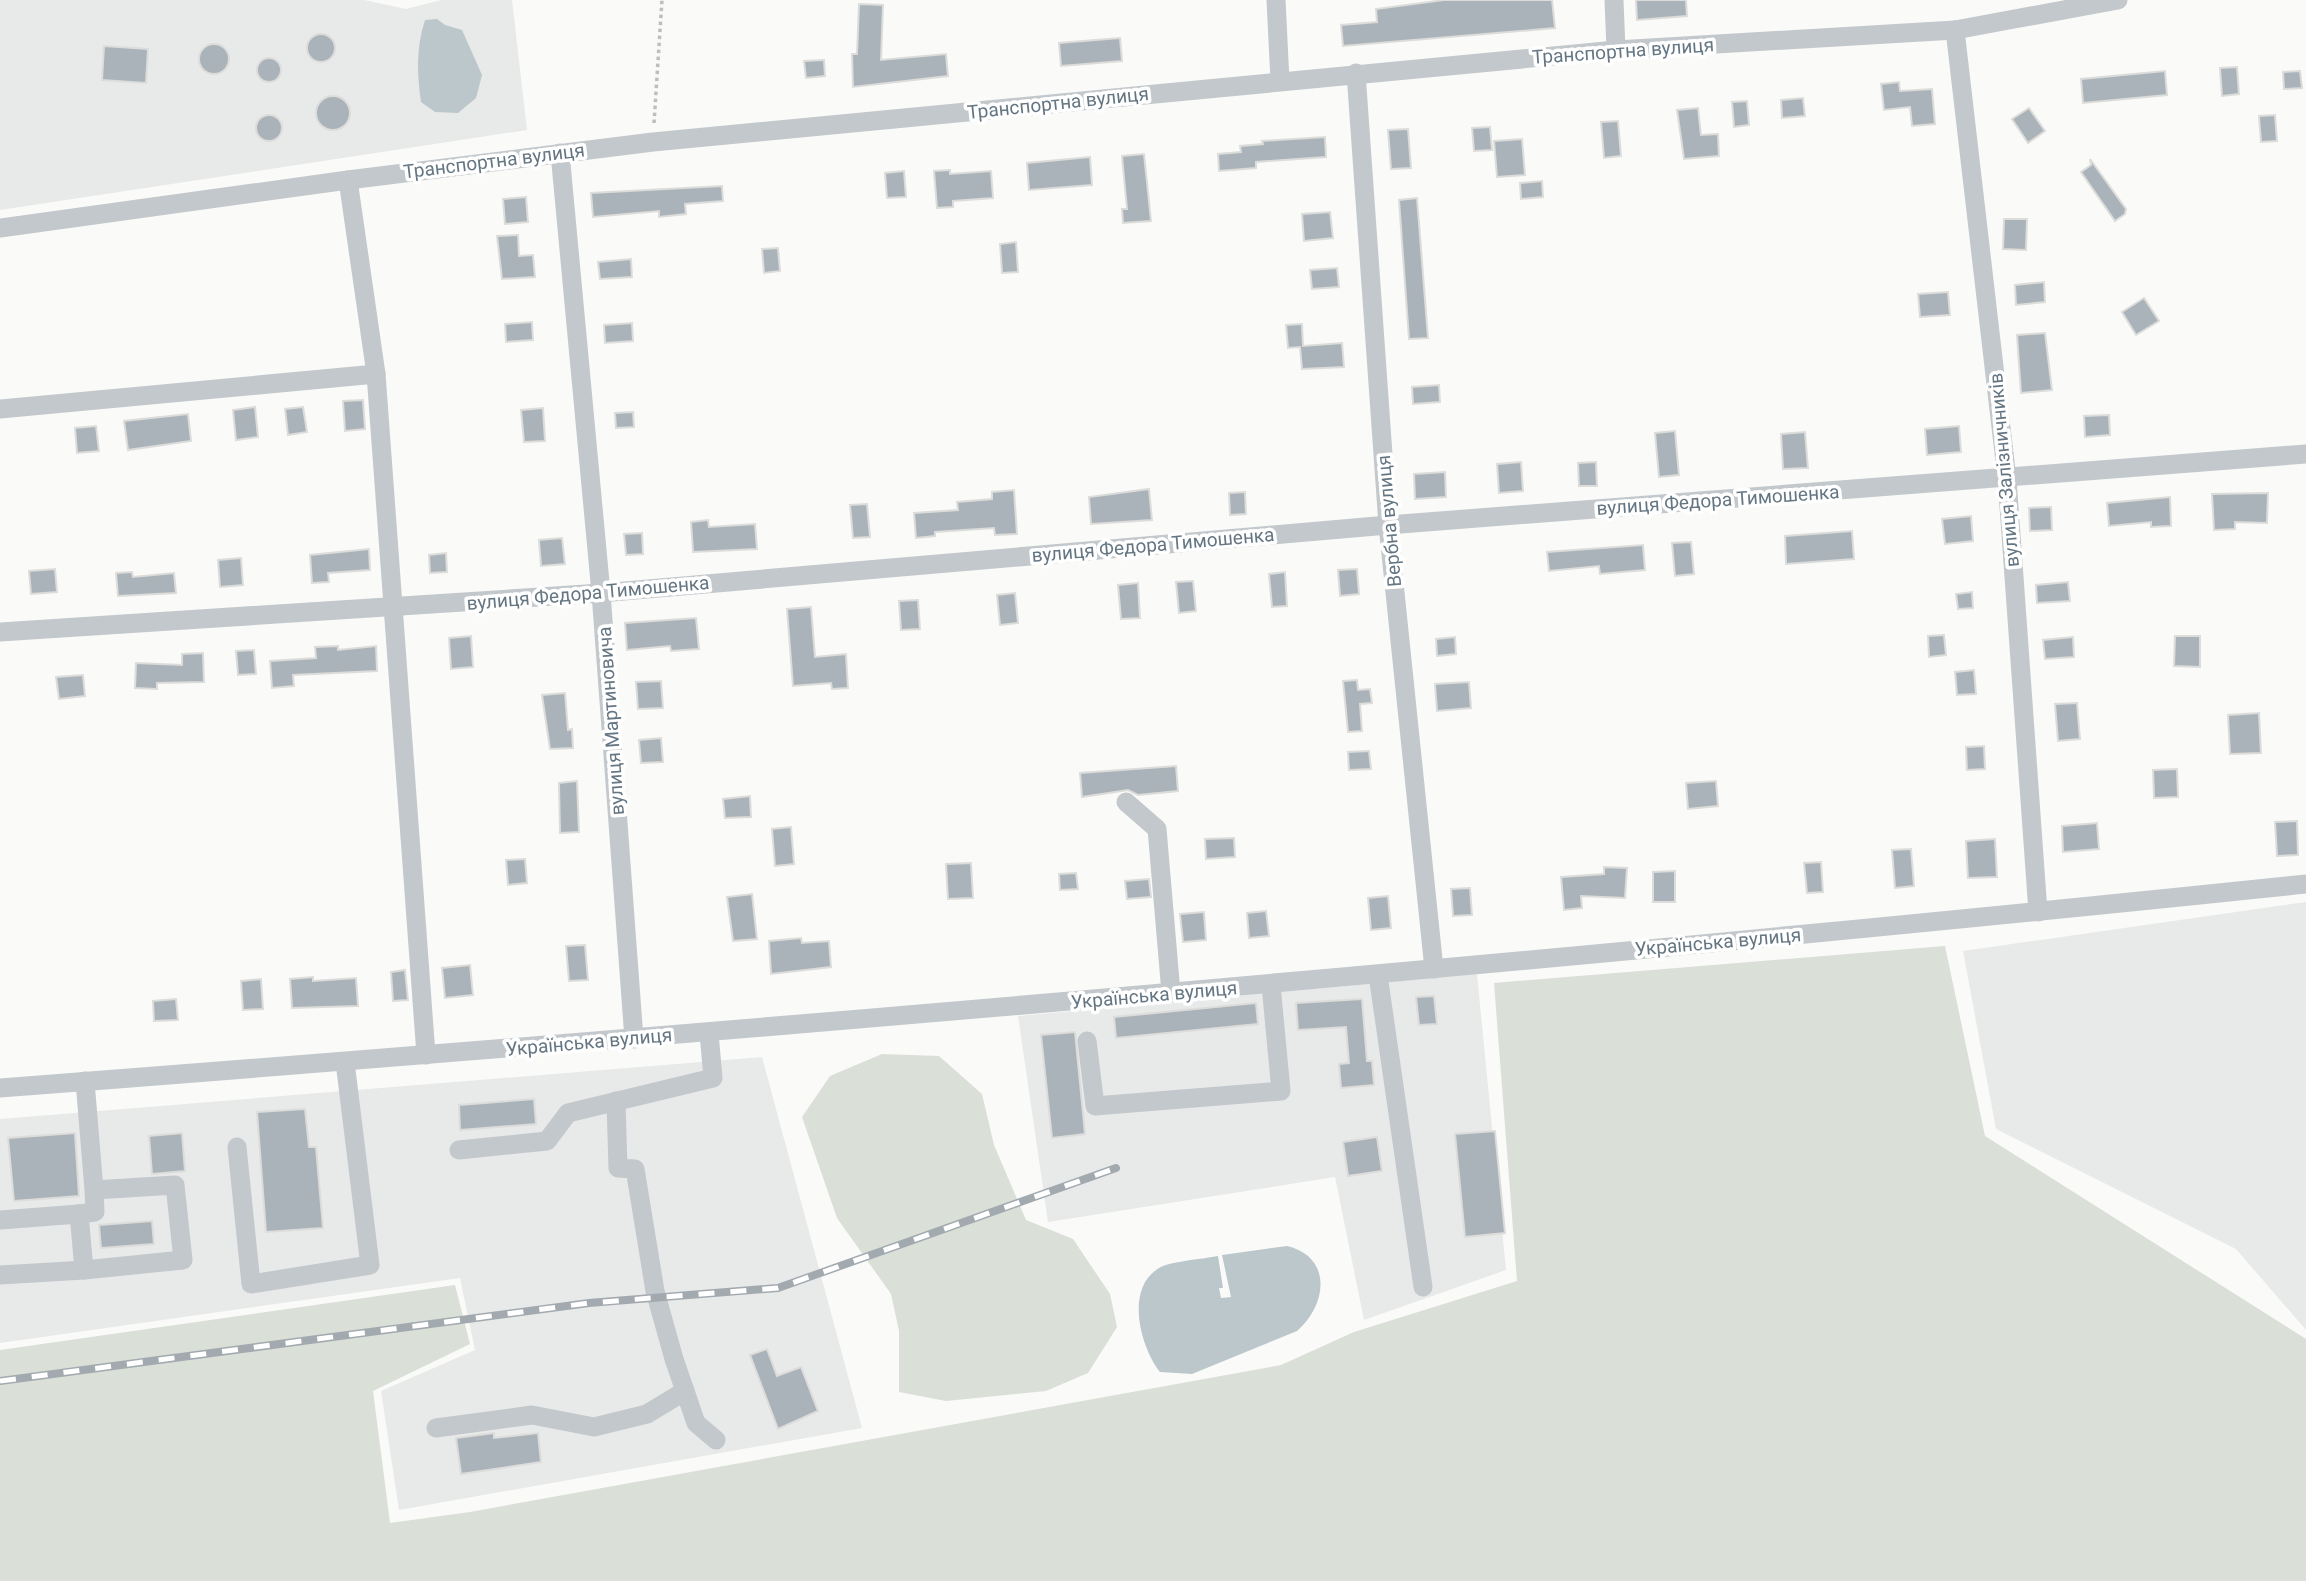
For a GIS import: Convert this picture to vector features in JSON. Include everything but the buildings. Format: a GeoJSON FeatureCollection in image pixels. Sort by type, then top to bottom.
{"type":"FeatureCollection","features":[{"type":"Feature","properties":{"kind":"street"},"geometry":{"type":"LineString","coordinates":[[1276,0],[1280,81]]}},
{"type":"Feature","properties":{"kind":"street"},"geometry":{"type":"LineString","coordinates":[[1614,0],[1616,50]]}},
{"type":"Feature","properties":{"kind":"street","name":"Транспортна вулиця"},"geometry":{"type":"LineString","coordinates":[[0,228],[348,180],[653,142],[1616,50],[1955,30],[2118,0]]}},
{"type":"Feature","properties":{"kind":"street","name":"вулиця Залізничників"},"geometry":{"type":"LineString","coordinates":[[1955,30],[2007,479],[2038,912]]}},
{"type":"Feature","properties":{"kind":"street","name":"Вербна вулиця"},"geometry":{"type":"LineString","coordinates":[[1356,73],[1388,525],[1434,969]]}},
{"type":"Feature","properties":{"kind":"street","name":"вулиця Мартиновича"},"geometry":{"type":"LineString","coordinates":[[560,153],[601,593],[634,1039]]}},
{"type":"Feature","properties":{"kind":"street"},"geometry":{"type":"LineString","coordinates":[[348,180],[376,374],[426,1055]]}},
{"type":"Feature","properties":{"kind":"street"},"geometry":{"type":"LineString","coordinates":[[0,409],[376,374]]}},
{"type":"Feature","properties":{"kind":"street","name":"вулиця Федора Тимошенка"},"geometry":{"type":"LineString","coordinates":[[0,632],[601,593],[1388,525],[2306,454]]}},
{"type":"Feature","properties":{"kind":"street"},"geometry":{"type":"LineString","coordinates":[[1126,802],[1157,830],[1171,993]]}},
{"type":"Feature","properties":{"kind":"street","name":"Українська вулиця"},"geometry":{"type":"LineString","coordinates":[[0,1088],[709,1033],[1272,985],[2306,884]]}},
{"type":"Feature","properties":{"kind":"street"},"geometry":{"type":"LineString","coordinates":[[1378,975],[1423,1287]]}},
{"type":"Feature","properties":{"kind":"street"},"geometry":{"type":"LineString","coordinates":[[1087,1041],[1095,1106],[1281,1091],[1272,985]]}},
{"type":"Feature","properties":{"kind":"street"},"geometry":{"type":"LineString","coordinates":[[459,1150],[547,1141],[568,1112],[713,1078],[709,1033]]}},
{"type":"Feature","properties":{"kind":"street"},"geometry":{"type":"LineString","coordinates":[[237,1147],[251,1284],[370,1265],[345,1062]]}},
{"type":"Feature","properties":{"kind":"street"},"geometry":{"type":"LineString","coordinates":[[0,1220],[95,1212],[85,1081]]}},
{"type":"Feature","properties":{"kind":"street"},"geometry":{"type":"LineString","coordinates":[[616,1101],[618,1168],[635,1170],[655,1291],[696,1423],[716,1440]]}},
{"type":"Feature","properties":{"kind":"street"},"geometry":{"type":"LineString","coordinates":[[0,1275],[183,1260],[175,1185],[94,1190]]}},
{"type":"Feature","properties":{"kind":"street"},"geometry":{"type":"LineString","coordinates":[[79,1214],[84,1270]]}},
{"type":"Feature","properties":{"kind":"street"},"geometry":{"type":"LineString","coordinates":[[436,1428],[532,1415],[594,1427],[647,1414],[685,1391]]}},
{"type":"Feature","properties":{"kind":"path"},"geometry":{"type":"LineString","coordinates":[[653,142],[662,0]]}},
{"type":"Feature","properties":{"kind":"shaded area"},"geometry":{"type":"Polygon","coordinates":[[[0,0],[364,0],[406,9],[441,0],[512,0],[527,130],[0,210],[0,0]]]}},
{"type":"Feature","properties":{"kind":"shaded area"},"geometry":{"type":"Polygon","coordinates":[[[437,19],[445,25],[462,30],[482,75],[476,98],[458,113],[435,112],[421,102],[418,71],[420,41],[425,20],[437,19]]]}},
{"type":"Feature","properties":{"kind":"shaded area"},"geometry":{"type":"Polygon","coordinates":[[[2306,902],[2306,1330],[2236,1249],[1996,1129],[1963,951],[2306,902]]]}},
{"type":"Feature","properties":{"kind":"shaded area"},"geometry":{"type":"Polygon","coordinates":[[[1945,946],[1985,1136],[2306,1339],[2306,1581],[0,1581],[0,1350],[455,1285],[470,1344],[373,1391],[390,1523],[470,1512],[1281,1365],[1354,1332],[1517,1281],[1494,983],[1945,946]]]}},
{"type":"Feature","properties":{"kind":"shaded area"},"geometry":{"type":"Polygon","coordinates":[[[1477,974],[1506,1270],[1364,1320],[1335,1177],[1048,1222],[1018,1016],[1477,974]]]}},
{"type":"Feature","properties":{"kind":"shaded area"},"geometry":{"type":"Polygon","coordinates":[[[882,1054],[939,1056],[982,1094],[994,1145],[1026,1220],[1073,1239],[1110,1294],[1117,1327],[1088,1373],[1046,1391],[946,1401],[899,1392],[899,1331],[891,1294],[837,1218],[802,1117],[830,1076],[882,1054]]]}},
{"type":"Feature","properties":{"kind":"shaded area"},"geometry":{"type":"Polygon","coordinates":[[[762,1057],[862,1428],[399,1510],[381,1391],[475,1350],[460,1278],[0,1343],[0,1119],[762,1057]]]}},
{"type":"Feature","properties":{"kind":"shaded area"},"geometry":{"type":"Polygon","coordinates":[[[1287,1246],[1312,1260],[1320,1283],[1315,1308],[1297,1331],[1192,1374],[1160,1372],[1147,1349],[1139,1319],[1142,1290],[1148,1278],[1164,1266],[1218,1256],[1223,1288],[1219,1288],[1221,1298],[1231,1297],[1222,1255],[1287,1246]]]}},
{"type":"Feature","properties":{"kind":"railway"},"geometry":{"type":"LineString","coordinates":[[0,1381],[589,1303],[778,1288],[1116,1168]]}}]}
